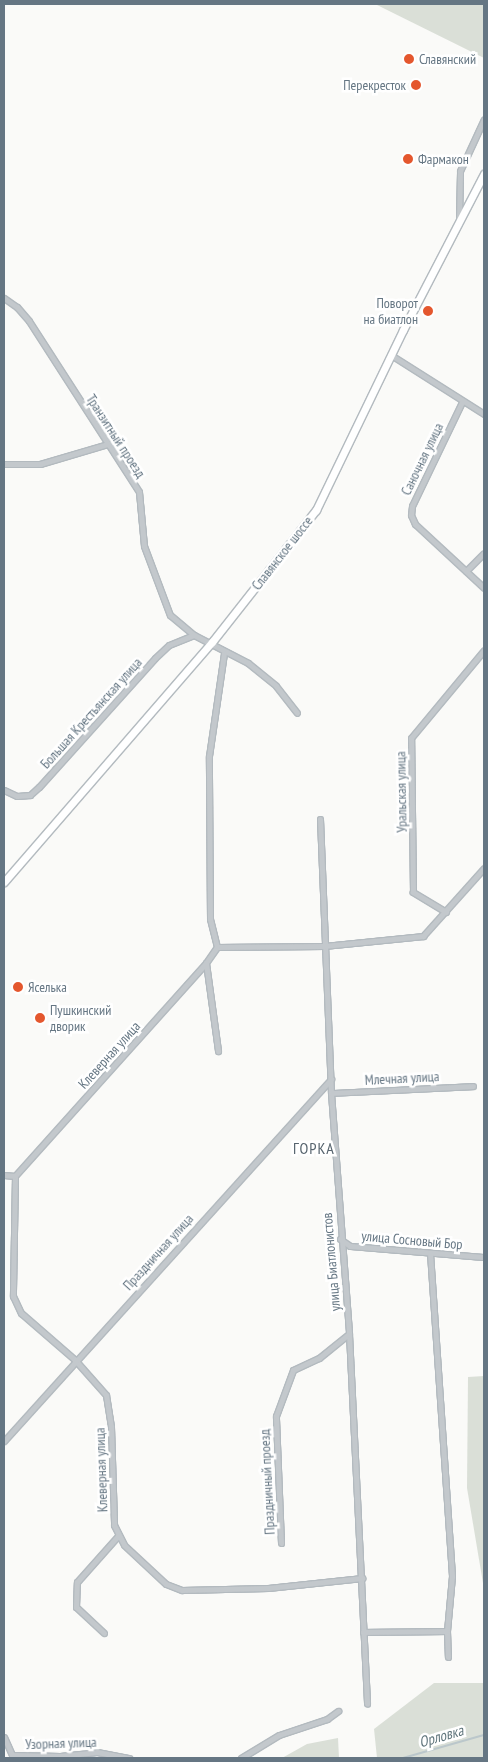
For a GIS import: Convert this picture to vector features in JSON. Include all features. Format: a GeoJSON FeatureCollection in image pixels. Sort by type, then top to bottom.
{"type":"FeatureCollection","features":[{"type":"Feature","properties":{"kind":"main road","name":"Славянское шоссе"},"geometry":{"type":"LineString","coordinates":[[4,882],[212,642],[316,510],[391,355],[484,174]]}},
{"type":"Feature","properties":{"kind":"street"},"geometry":{"type":"LineString","coordinates":[[459,222],[460,171],[484,119]]}},
{"type":"Feature","properties":{"kind":"street","name":"Транзитный проезд"},"geometry":{"type":"LineString","coordinates":[[4,298],[17,307],[29,322],[138,492],[144,546],[170,615],[194,635],[212,642]]}},
{"type":"Feature","properties":{"kind":"street"},"geometry":{"type":"LineString","coordinates":[[391,355],[462,402],[484,414]]}},
{"type":"Feature","properties":{"kind":"street","name":"Саночная улица"},"geometry":{"type":"LineString","coordinates":[[462,402],[412,506],[412,515],[415,524],[484,588]]}},
{"type":"Feature","properties":{"kind":"street"},"geometry":{"type":"LineString","coordinates":[[4,464],[40,464],[108,444]]}},
{"type":"Feature","properties":{"kind":"street"},"geometry":{"type":"LineString","coordinates":[[466,571],[484,553]]}},
{"type":"Feature","properties":{"kind":"street","name":"Большая Крестьянская улица"},"geometry":{"type":"LineString","coordinates":[[4,790],[17,796],[30,794],[39,787],[169,645],[194,635]]}},
{"type":"Feature","properties":{"kind":"street"},"geometry":{"type":"LineString","coordinates":[[212,642],[224,653],[248,663],[276,686],[297,714]]}},
{"type":"Feature","properties":{"kind":"street","name":"Уральская улица"},"geometry":{"type":"LineString","coordinates":[[446,912],[413,892],[411,738],[484,650]]}},
{"type":"Feature","properties":{"kind":"street"},"geometry":{"type":"LineString","coordinates":[[224,653],[208,756],[210,919],[217,947],[324,946],[423,936],[484,868]]}},
{"type":"Feature","properties":{"kind":"street","name":"улица Биатлонистов"},"geometry":{"type":"LineString","coordinates":[[320,818],[331,1093],[348,1334],[367,1704]]}},
{"type":"Feature","properties":{"kind":"street","name":"Клеверная улица"},"geometry":{"type":"LineString","coordinates":[[118,1536],[114,1525],[111,1427],[106,1395],[75,1360],[21,1313],[13,1296],[15,1176],[206,963],[217,947]]}},
{"type":"Feature","properties":{"kind":"street"},"geometry":{"type":"LineString","coordinates":[[206,963],[218,1051]]}},
{"type":"Feature","properties":{"kind":"street","name":"Праздничная улица"},"geometry":{"type":"LineString","coordinates":[[4,1440],[331,1079]]}},
{"type":"Feature","properties":{"kind":"street","name":"Млечная улица"},"geometry":{"type":"LineString","coordinates":[[331,1093],[473,1086]]}},
{"type":"Feature","properties":{"kind":"street"},"geometry":{"type":"LineString","coordinates":[[4,1175],[15,1176]]}},
{"type":"Feature","properties":{"kind":"street","name":"улица Сосновый Бор"},"geometry":{"type":"LineString","coordinates":[[340,1239],[350,1246],[484,1257]]}},
{"type":"Feature","properties":{"kind":"street"},"geometry":{"type":"LineString","coordinates":[[430,1253],[452,1576],[446,1631],[448,1657]]}},
{"type":"Feature","properties":{"kind":"street","name":"Праздничный проезд"},"geometry":{"type":"LineString","coordinates":[[281,1543],[276,1416],[293,1370],[319,1358],[348,1334]]}},
{"type":"Feature","properties":{"kind":"street"},"geometry":{"type":"LineString","coordinates":[[104,1633],[76,1606],[77,1582],[118,1536],[173,1589],[268,1588],[362,1578]]}},
{"type":"Feature","properties":{"kind":"street"},"geometry":{"type":"LineString","coordinates":[[363,1632],[446,1631]]}},
{"type":"Feature","properties":{"kind":"street"},"geometry":{"type":"LineString","coordinates":[[241,1758],[279,1735],[327,1719],[338,1711]]}},
{"type":"Feature","properties":{"kind":"street","name":"Узорная улица"},"geometry":{"type":"LineString","coordinates":[[4,1737],[12,1755],[60,1756],[97,1752],[129,1758]]}},
{"type":"Feature","properties":{"kind":"shaded area"},"geometry":{"type":"Polygon","coordinates":[[[375,4],[484,4],[484,58],[375,4]]]}},
{"type":"Feature","properties":{"kind":"shaded area"},"geometry":{"type":"Polygon","coordinates":[[[484,1376],[484,1589],[467,1488],[468,1377],[484,1376]]]}},
{"type":"Feature","properties":{"kind":"shaded area"},"geometry":{"type":"Polygon","coordinates":[[[434,1683],[484,1683],[484,1758],[377,1758],[374,1729],[434,1683]]]}},
{"type":"Feature","properties":{"kind":"shaded area"},"geometry":{"type":"Polygon","coordinates":[[[338,1738],[339,1758],[282,1758],[307,1744],[338,1738]]]}},
{"type":"Feature","properties":{"kind":"waterway","name":"Орловка"},"geometry":{"type":"LineString","coordinates":[[403,1758],[484,1735]]}},
{"type":"Feature","properties":{"kind":"place","name":"Славянский"},"geometry":{"type":"Point","coordinates":[409,59]}},
{"type":"Feature","properties":{"kind":"place","name":"Перекресток"},"geometry":{"type":"Point","coordinates":[416,85]}},
{"type":"Feature","properties":{"kind":"place","name":"Фармакон"},"geometry":{"type":"Point","coordinates":[408,159]}},
{"type":"Feature","properties":{"kind":"place","name":"Поворот на биатлон"},"geometry":{"type":"Point","coordinates":[428,311]}},
{"type":"Feature","properties":{"kind":"place","name":"Яселька"},"geometry":{"type":"Point","coordinates":[18,987]}},
{"type":"Feature","properties":{"kind":"place","name":"Пушкинский дворик"},"geometry":{"type":"Point","coordinates":[40,1018]}},
{"type":"Feature","properties":{"kind":"district","name":"ГОРКА"},"geometry":{"type":"Point","coordinates":[314,1148]}}]}
